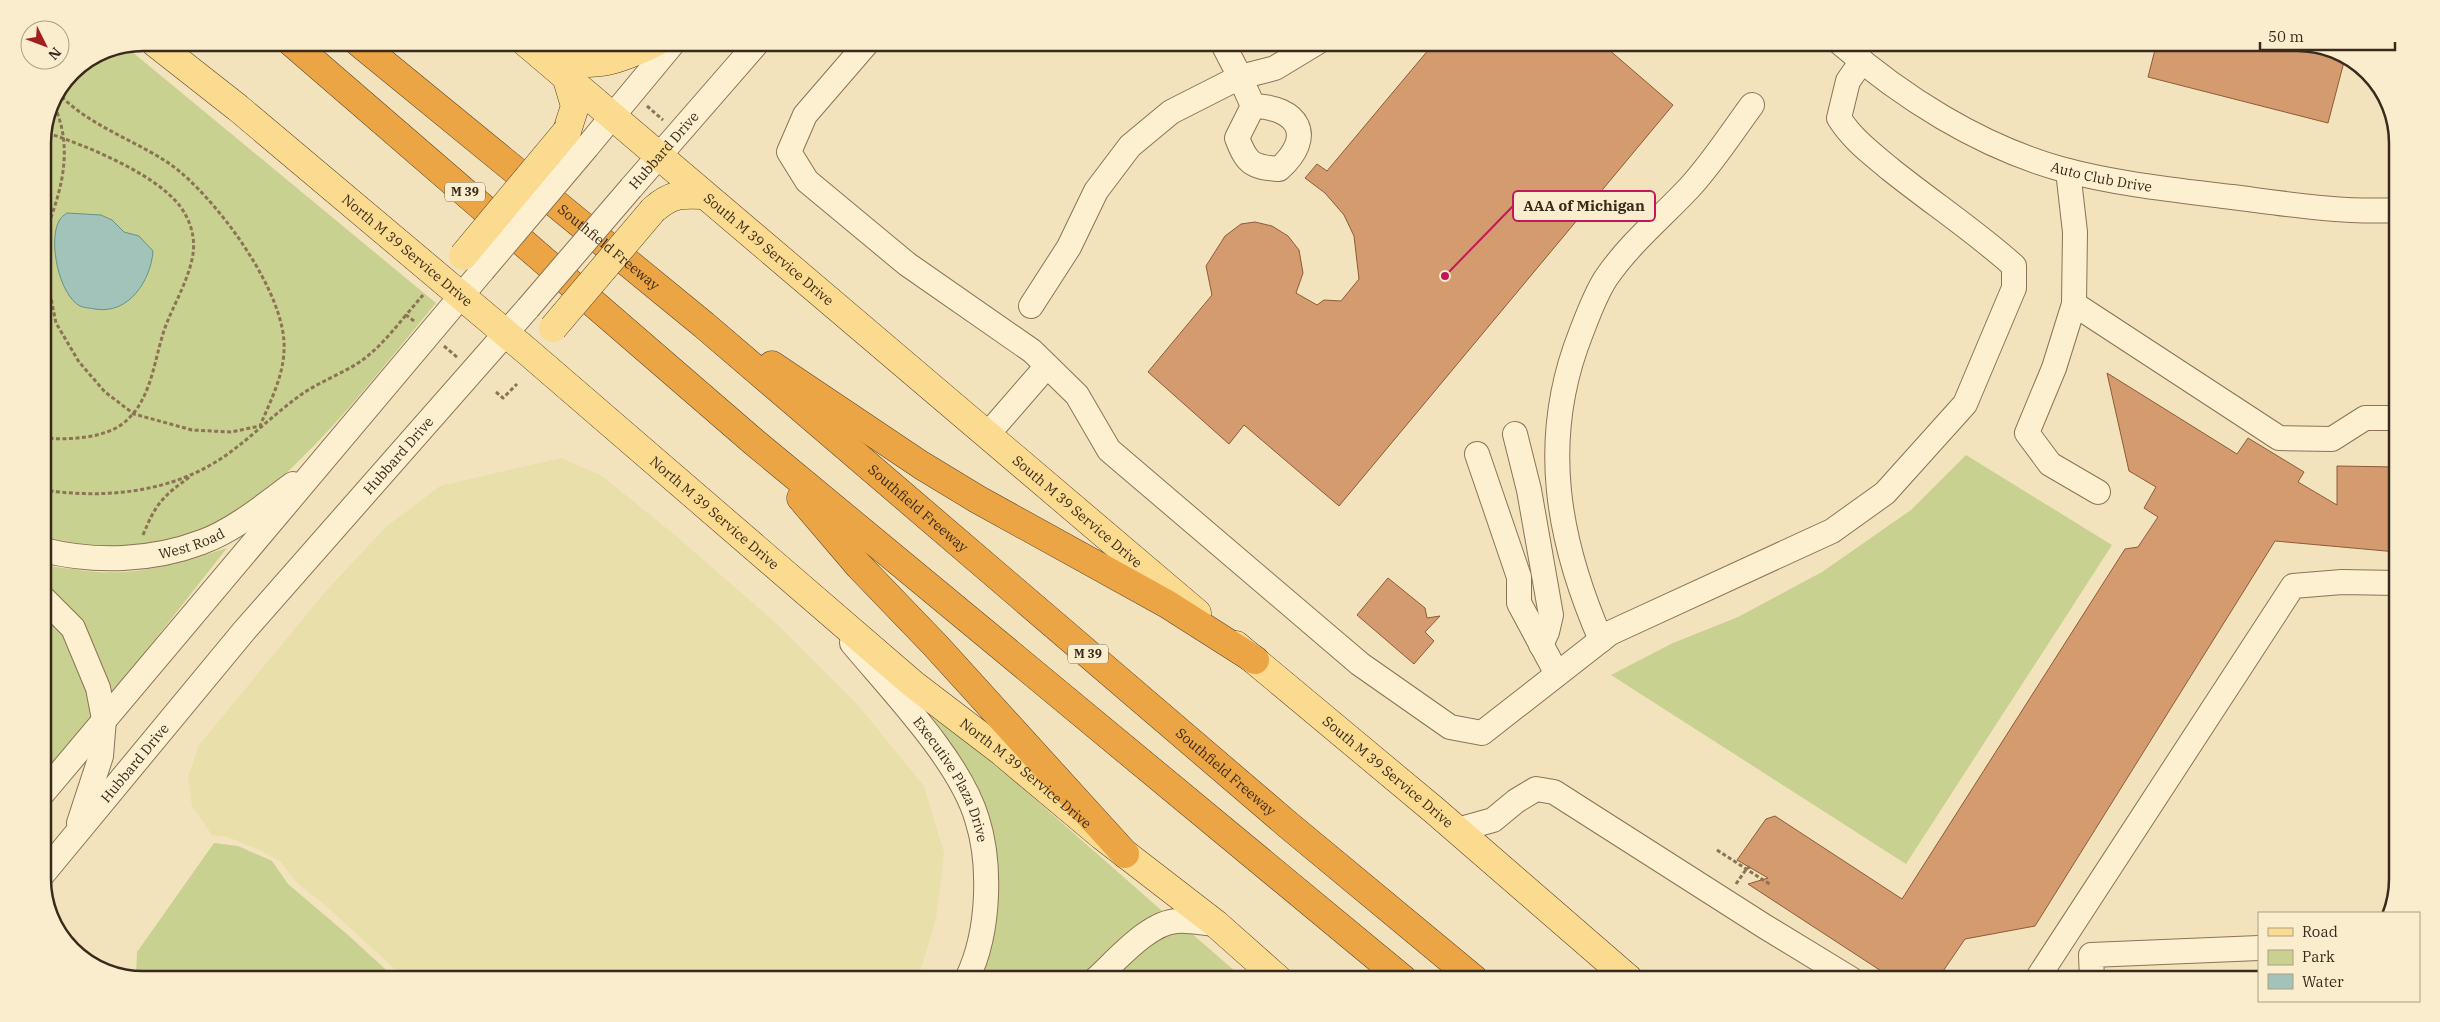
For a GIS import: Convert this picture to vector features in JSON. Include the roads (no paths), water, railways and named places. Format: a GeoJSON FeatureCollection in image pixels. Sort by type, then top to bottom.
{"type":"FeatureCollection","features":[{"type":"Feature","properties":{"kind":"highway","name":"M 39"},"geometry":{"type":"LineString","coordinates":[[301,51],[754,442],[1392,971]]}},
{"type":"Feature","properties":{"kind":"highway","name":"Southfield Freeway"},"geometry":{"type":"LineString","coordinates":[[369,51],[704,325],[1287,824],[1463,971]]}},
{"type":"Feature","properties":{"kind":"highway"},"geometry":{"type":"LineString","coordinates":[[704,325],[786,373],[921,465],[976,499],[1167,604],[1255,660]]}},
{"type":"Feature","properties":{"kind":"highway"},"geometry":{"type":"LineString","coordinates":[[754,442],[859,566],[936,646],[1125,854]]}},
{"type":"Feature","properties":{"kind":"main road","name":"North M 39 Service Drive"},"geometry":{"type":"LineString","coordinates":[[165,51],[245,114],[506,334],[913,684],[1002,752],[1125,854],[1216,924],[1268,971]]}},
{"type":"Feature","properties":{"kind":"main road","name":"South M 39 Service Drive"},"geometry":{"type":"LineString","coordinates":[[535,51],[987,435],[1457,830],[1619,971]]}},
{"type":"Feature","properties":{"kind":"main road"},"geometry":{"type":"LineString","coordinates":[[543,51],[585,64],[622,59],[638,51]]}},
{"type":"Feature","properties":{"kind":"main road"},"geometry":{"type":"LineString","coordinates":[[424,265],[436,267],[473,263],[578,139],[575,106],[566,76]]}},
{"type":"Feature","properties":{"kind":"main road"},"geometry":{"type":"LineString","coordinates":[[557,378],[546,354],[546,340],[553,328],[653,210],[666,198],[682,194],[703,195]]}},
{"type":"Feature","properties":{"kind":"street"},"geometry":{"type":"LineString","coordinates":[[578,139],[613,117],[667,51]]}},
{"type":"Feature","properties":{"kind":"street","name":"Hubbard Drive"},"geometry":{"type":"LineString","coordinates":[[51,864],[244,631],[506,334],[750,51]]}},
{"type":"Feature","properties":{"kind":"street"},"geometry":{"type":"LineString","coordinates":[[860,51],[805,115],[789,152],[807,181],[907,264],[1032,351],[1077,395],[1109,450],[1360,664],[1450,727],[1482,733],[1610,633],[1832,531],[1885,493],[1965,404],[2014,288],[2014,266],[1988,243],[1927,199],[1850,136],[1839,118],[1848,81],[1862,61]]}},
{"type":"Feature","properties":{"kind":"street"},"geometry":{"type":"LineString","coordinates":[[1227,51],[1253,106]]}},
{"type":"Feature","properties":{"kind":"street"},"geometry":{"type":"LineString","coordinates":[[1031,306],[1069,247],[1096,191],[1130,146],[1171,112],[1240,77],[1275,68],[1303,51]]}},
{"type":"Feature","properties":{"kind":"street","name":"Auto Club Drive"},"geometry":{"type":"LineString","coordinates":[[1850,51],[1912,98],[1967,131],[2020,155],[2068,170],[2140,185],[2314,208],[2350,211],[2389,210]]}},
{"type":"Feature","properties":{"kind":"street"},"geometry":{"type":"LineString","coordinates":[[1601,640],[1581,595],[1569,551],[1560,502],[1555,456],[1562,401],[1572,356],[1589,313],[1606,279],[1635,243],[1695,182],[1752,105]]}},
{"type":"Feature","properties":{"kind":"street"},"geometry":{"type":"LineString","coordinates":[[2068,170],[2075,232],[2074,304],[2054,368],[2027,433],[2050,464],[2098,492]]}},
{"type":"Feature","properties":{"kind":"street"},"geometry":{"type":"LineString","coordinates":[[51,783],[321,465],[461,296],[473,263]]}},
{"type":"Feature","properties":{"kind":"street"},"geometry":{"type":"LineString","coordinates":[[2074,304],[2279,438],[2332,439],[2365,418],[2389,418]]}},
{"type":"Feature","properties":{"kind":"street"},"geometry":{"type":"LineString","coordinates":[[987,435],[1046,366]]}},
{"type":"Feature","properties":{"kind":"street"},"geometry":{"type":"LineString","coordinates":[[1514,434],[1529,490],[1551,615],[1547,632],[1541,645]]}},
{"type":"Feature","properties":{"kind":"street"},"geometry":{"type":"LineString","coordinates":[[1477,454],[1519,577],[1519,603],[1557,674]]}},
{"type":"Feature","properties":{"kind":"street","name":"West Road"},"geometry":{"type":"LineString","coordinates":[[51,551],[99,558],[152,557],[203,542],[245,518],[321,465]]}},
{"type":"Feature","properties":{"kind":"street"},"geometry":{"type":"LineString","coordinates":[[2043,971],[2293,586],[2342,582],[2389,583]]}},
{"type":"Feature","properties":{"kind":"street"},"geometry":{"type":"LineString","coordinates":[[51,606],[73,628],[98,688],[104,719],[101,756],[74,836]]}},
{"type":"Feature","properties":{"kind":"street","name":"Executive Plaza Drive"},"geometry":{"type":"LineString","coordinates":[[826,610],[936,745],[954,770],[977,818],[987,873],[986,908],[980,942],[969,971]]}},
{"type":"Feature","properties":{"kind":"street"},"geometry":{"type":"LineString","coordinates":[[1457,830],[1493,820],[1516,801],[1536,789],[1554,792],[1836,971]]}},
{"type":"Feature","properties":{"kind":"street"},"geometry":{"type":"LineString","coordinates":[[1106,971],[1150,930],[1162,924],[1176,921],[1216,924]]}},
{"type":"Feature","properties":{"kind":"street"},"geometry":{"type":"LineString","coordinates":[[2092,971],[2091,954],[2258,948]]}},
{"type":"Feature","properties":{"kind":"water"},"geometry":{"type":"Polygon","coordinates":[[[67,213],[101,215],[112,220],[124,232],[139,236],[153,251],[148,273],[143,284],[128,301],[118,307],[107,309],[85,308],[73,300],[66,291],[61,280],[55,254],[55,241],[59,221],[67,213]]]}},
{"type":"Feature","properties":{"kind":"place","name":"AAA of Michigan"},"geometry":{"type":"Point","coordinates":[1445,276]}}]}
